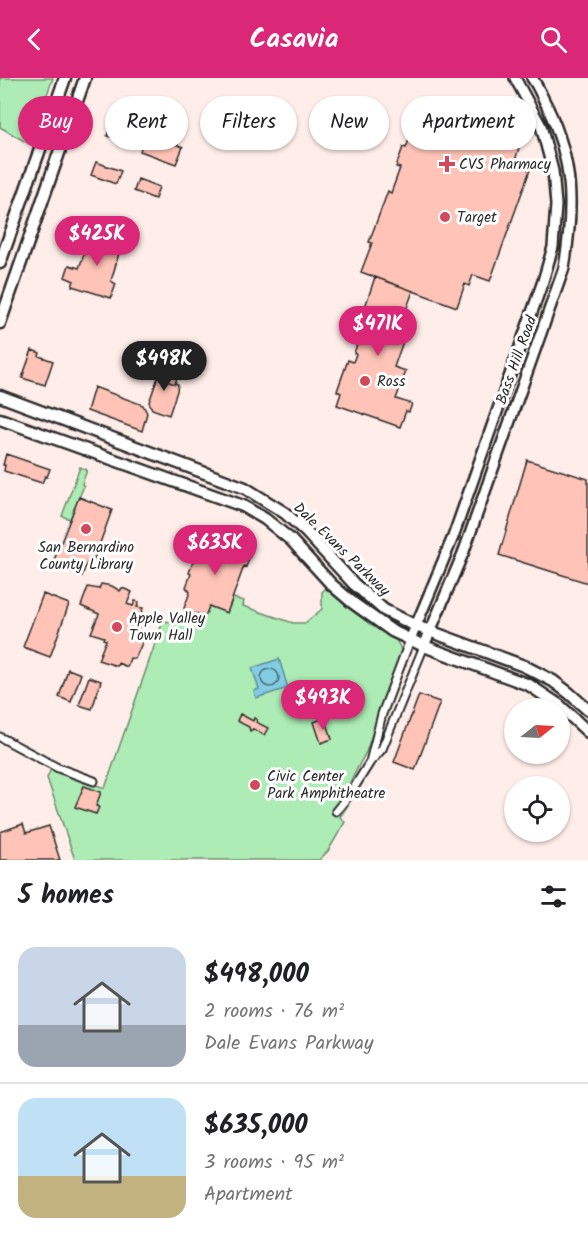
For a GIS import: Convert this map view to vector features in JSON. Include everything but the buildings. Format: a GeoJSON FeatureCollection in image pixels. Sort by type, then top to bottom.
{"type":"FeatureCollection","features":[{"type":"Feature","properties":{"kind":"main road"},"geometry":{"type":"LineString","coordinates":[[0,263],[65,78]]}},
{"type":"Feature","properties":{"kind":"main road"},"geometry":{"type":"LineString","coordinates":[[0,323],[85,78]]}},
{"type":"Feature","properties":{"kind":"main road","name":"Bass Hill Road"},"geometry":{"type":"LineString","coordinates":[[410,640],[453,537],[553,247],[556,205],[553,171],[541,126],[515,78]]}},
{"type":"Feature","properties":{"kind":"main road","name":"Bass Hill Road"},"geometry":{"type":"LineString","coordinates":[[424,646],[464,551],[564,268],[571,226],[569,176],[555,123],[532,78]]}},
{"type":"Feature","properties":{"kind":"main road","name":"Dale Evans Parkway"},"geometry":{"type":"LineString","coordinates":[[0,396],[245,488],[285,513],[306,532],[354,584],[384,610],[416,627],[524,666],[554,681],[588,711]]}},
{"type":"Feature","properties":{"kind":"main road","name":"Dale Evans Parkway"},"geometry":{"type":"LineString","coordinates":[[0,419],[243,506],[265,519],[291,540],[332,585],[392,631],[424,646],[529,685],[559,705],[588,732]]}},
{"type":"Feature","properties":{"kind":"street"},"geometry":{"type":"LineString","coordinates":[[336,811],[350,794],[369,762],[382,714],[410,640]]}},
{"type":"Feature","properties":{"kind":"street"},"geometry":{"type":"LineString","coordinates":[[369,762],[382,750],[424,646]]}},
{"type":"Feature","properties":{"kind":"street"},"geometry":{"type":"LineString","coordinates":[[0,737],[58,768],[94,781]]}},
{"type":"Feature","properties":{"kind":"green space"},"geometry":{"type":"Polygon","coordinates":[[[0,78],[53,78],[46,96],[18,96],[18,138],[0,127],[0,78]]]}},
{"type":"Feature","properties":{"kind":"green space"},"geometry":{"type":"Polygon","coordinates":[[[80,467],[87,470],[82,484],[84,486],[70,519],[62,516],[80,467]]]}},
{"type":"Feature","properties":{"kind":"green space"},"geometry":{"type":"Polygon","coordinates":[[[327,587],[347,607],[396,640],[402,651],[366,752],[341,799],[349,804],[340,817],[345,822],[328,851],[319,860],[75,860],[47,778],[51,769],[105,788],[163,621],[169,622],[205,615],[209,606],[227,613],[233,598],[244,601],[243,606],[293,623],[305,623],[322,609],[322,592],[327,587]]]}},
{"type":"Feature","properties":{"kind":"water"},"geometry":{"type":"Polygon","coordinates":[[[279,659],[288,688],[256,698],[254,691],[259,689],[252,668],[279,659]]]}},
{"type":"Feature","properties":{"kind":"place","name":"CVS Pharmacy"},"geometry":{"type":"Point","coordinates":[447,164]}},
{"type":"Feature","properties":{"kind":"place","name":"Target"},"geometry":{"type":"Point","coordinates":[445,217]}},
{"type":"Feature","properties":{"kind":"place","name":"Ross"},"geometry":{"type":"Point","coordinates":[365,381]}},
{"type":"Feature","properties":{"kind":"place","name":"San Bernardino County Library"},"geometry":{"type":"Point","coordinates":[86,529]}},
{"type":"Feature","properties":{"kind":"place","name":"Apple Valley Town Hall"},"geometry":{"type":"Point","coordinates":[117,627]}},
{"type":"Feature","properties":{"kind":"place","name":"Civic Center Park Amphitheatre"},"geometry":{"type":"Point","coordinates":[255,785]}}]}
